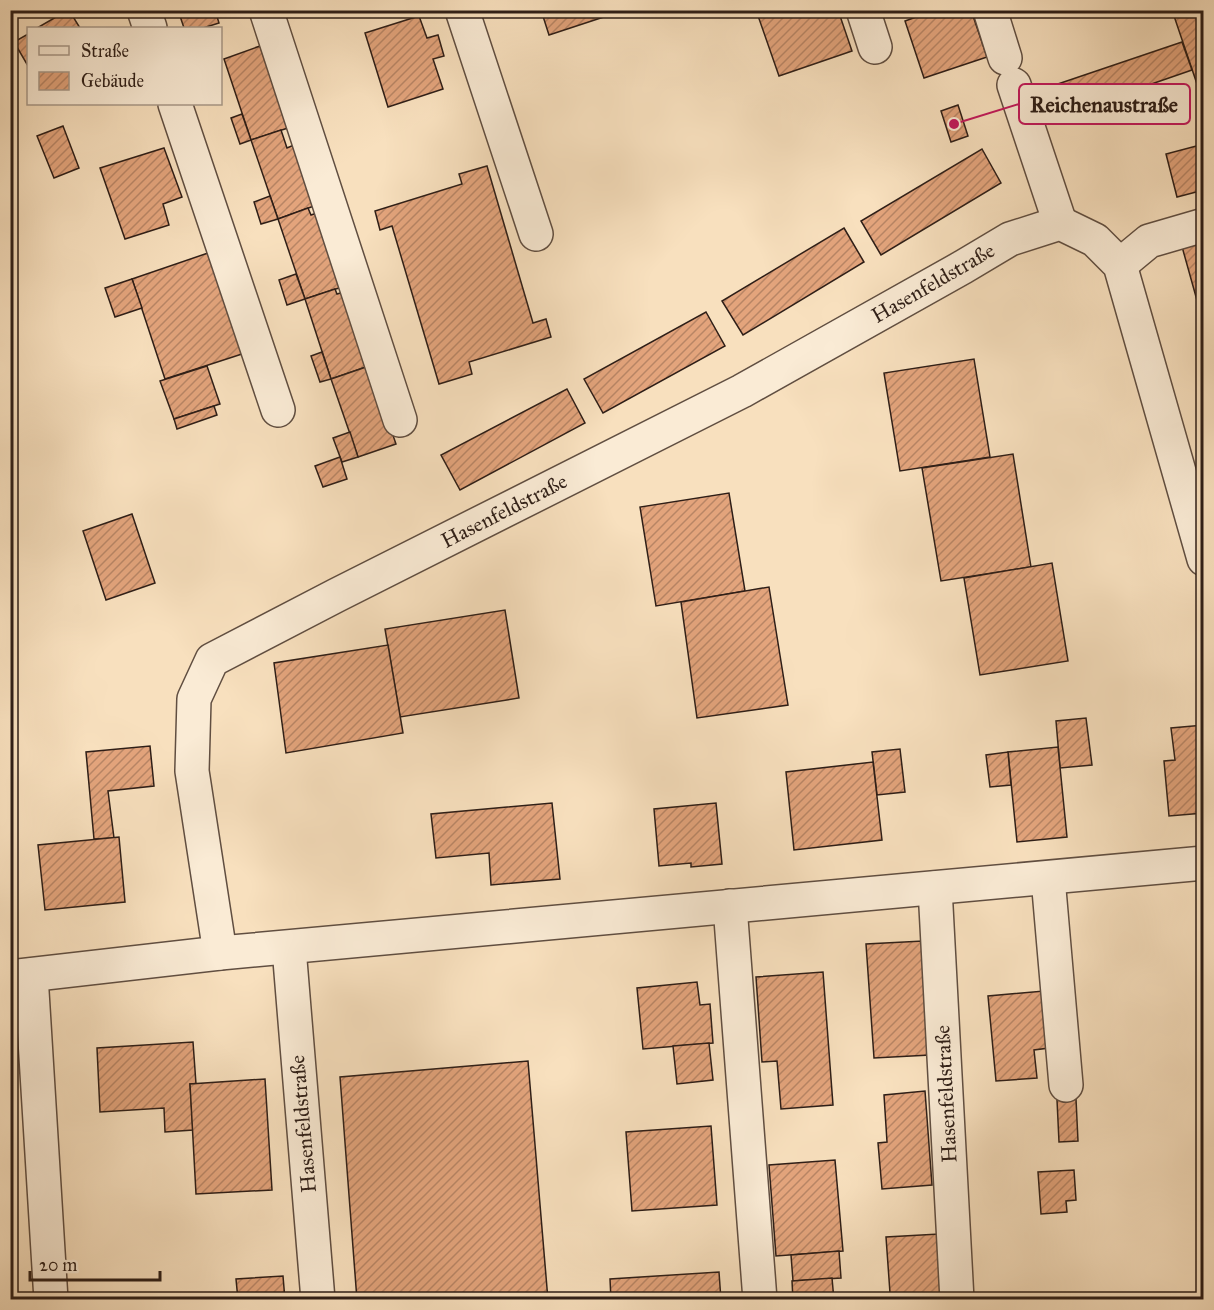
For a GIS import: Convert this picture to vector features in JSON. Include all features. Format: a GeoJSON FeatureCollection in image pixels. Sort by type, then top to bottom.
{"type":"FeatureCollection","features":[{"type":"Feature","properties":{"kind":"street"},"geometry":{"type":"LineString","coordinates":[[144,10],[150,27]]}},
{"type":"Feature","properties":{"kind":"street"},"geometry":{"type":"LineString","coordinates":[[266,10],[400,420]]}},
{"type":"Feature","properties":{"kind":"street"},"geometry":{"type":"LineString","coordinates":[[462,10],[536,234]]}},
{"type":"Feature","properties":{"kind":"street"},"geometry":{"type":"LineString","coordinates":[[863,10],[875,47]]}},
{"type":"Feature","properties":{"kind":"street"},"geometry":{"type":"LineString","coordinates":[[990,10],[1060,223],[1095,240],[1120,265],[1203,559]]}},
{"type":"Feature","properties":{"kind":"street"},"geometry":{"type":"LineString","coordinates":[[175,105],[279,411]]}},
{"type":"Feature","properties":{"kind":"street","name":"Hasenfeldstraße"},"geometry":{"type":"LineString","coordinates":[[220,953],[192,771],[194,699],[212,660],[742,391],[1010,239],[1060,223]]}},
{"type":"Feature","properties":{"kind":"street"},"geometry":{"type":"LineString","coordinates":[[1120,265],[1149,241],[1203,225]]}},
{"type":"Feature","properties":{"kind":"street"},"geometry":{"type":"LineString","coordinates":[[51,1299],[21,976],[220,953],[1203,863]]}},
{"type":"Feature","properties":{"kind":"street"},"geometry":{"type":"LineString","coordinates":[[1048,878],[1066,1085]]}},
{"type":"Feature","properties":{"kind":"street","name":"Hasenfeldstraße"},"geometry":{"type":"LineString","coordinates":[[935,888],[957,1299]]}},
{"type":"Feature","properties":{"kind":"street"},"geometry":{"type":"LineString","coordinates":[[730,906],[760,1299]]}},
{"type":"Feature","properties":{"kind":"street","name":"Hasenfeldstraße"},"geometry":{"type":"LineString","coordinates":[[289,948],[318,1299]]}},
{"type":"Feature","properties":{"kind":"building"},"geometry":{"type":"Polygon","coordinates":[[[69,10],[79,27],[39,27],[69,10]]]}},
{"type":"Feature","properties":{"kind":"building"},"geometry":{"type":"Polygon","coordinates":[[[178,10],[215,10],[219,23],[206,27],[184,27],[178,10]]]}},
{"type":"Feature","properties":{"kind":"building"},"geometry":{"type":"Polygon","coordinates":[[[541,10],[625,10],[549,35],[541,10]]]}},
{"type":"Feature","properties":{"kind":"building"},"geometry":{"type":"Polygon","coordinates":[[[756,10],[838,10],[852,51],[779,76],[756,10]]]}},
{"type":"Feature","properties":{"kind":"building"},"geometry":{"type":"Polygon","coordinates":[[[936,10],[971,10],[987,57],[924,78],[905,21],[936,10]]]}},
{"type":"Feature","properties":{"kind":"building"},"geometry":{"type":"Polygon","coordinates":[[[1172,10],[1204,10],[1204,82],[1197,84],[1172,10]]]}},
{"type":"Feature","properties":{"kind":"building"},"geometry":{"type":"Polygon","coordinates":[[[419,16],[427,38],[438,35],[444,56],[433,59],[443,89],[388,107],[365,33],[419,16]]]}},
{"type":"Feature","properties":{"kind":"building"},"geometry":{"type":"Polygon","coordinates":[[[27,35],[27,64],[14,42],[27,35]]]}},
{"type":"Feature","properties":{"kind":"building"},"geometry":{"type":"Polygon","coordinates":[[[1182,42],[1192,70],[1056,117],[1046,88],[1182,42]]]}},
{"type":"Feature","properties":{"kind":"building"},"geometry":{"type":"Polygon","coordinates":[[[260,46],[288,128],[251,140],[224,59],[260,46]]]}},
{"type":"Feature","properties":{"kind":"building"},"geometry":{"type":"Polygon","coordinates":[[[958,105],[968,136],[951,142],[941,111],[958,105]]]}},
{"type":"Feature","properties":{"kind":"building"},"geometry":{"type":"Polygon","coordinates":[[[242,114],[251,140],[240,144],[231,118],[242,114]]]}},
{"type":"Feature","properties":{"kind":"building"},"geometry":{"type":"Polygon","coordinates":[[[63,126],[79,168],[54,178],[37,136],[63,126]]]}},
{"type":"Feature","properties":{"kind":"building"},"geometry":{"type":"Polygon","coordinates":[[[281,130],[287,148],[294,145],[314,206],[278,219],[251,140],[281,130]]]}},
{"type":"Feature","properties":{"kind":"building"},"geometry":{"type":"Polygon","coordinates":[[[1204,144],[1204,190],[1177,197],[1166,154],[1204,144]]]}},
{"type":"Feature","properties":{"kind":"building"},"geometry":{"type":"Polygon","coordinates":[[[164,148],[182,197],[163,204],[169,225],[125,239],[100,168],[164,148]]]}},
{"type":"Feature","properties":{"kind":"building"},"geometry":{"type":"Polygon","coordinates":[[[982,149],[1001,183],[881,255],[861,221],[982,149]]]}},
{"type":"Feature","properties":{"kind":"building"},"geometry":{"type":"Polygon","coordinates":[[[487,166],[533,323],[546,319],[551,337],[469,362],[472,374],[439,384],[392,226],[380,230],[375,211],[462,184],[459,174],[487,166]]]}},
{"type":"Feature","properties":{"kind":"building"},"geometry":{"type":"Polygon","coordinates":[[[270,196],[278,219],[261,224],[254,202],[270,196]]]}},
{"type":"Feature","properties":{"kind":"building"},"geometry":{"type":"Polygon","coordinates":[[[308,208],[311,215],[317,213],[342,287],[305,299],[278,219],[308,208]]]}},
{"type":"Feature","properties":{"kind":"building"},"geometry":{"type":"Polygon","coordinates":[[[844,228],[864,262],[743,335],[722,301],[844,228]]]}},
{"type":"Feature","properties":{"kind":"building"},"geometry":{"type":"Polygon","coordinates":[[[1204,237],[1204,302],[1198,304],[1181,243],[1204,237]]]}},
{"type":"Feature","properties":{"kind":"building"},"geometry":{"type":"Polygon","coordinates":[[[208,253],[242,354],[165,379],[132,279],[208,253]]]}},
{"type":"Feature","properties":{"kind":"building"},"geometry":{"type":"Polygon","coordinates":[[[296,274],[305,299],[287,305],[279,280],[296,274]]]}},
{"type":"Feature","properties":{"kind":"building"},"geometry":{"type":"Polygon","coordinates":[[[132,279],[142,308],[115,317],[105,288],[132,279]]]}},
{"type":"Feature","properties":{"kind":"building"},"geometry":{"type":"Polygon","coordinates":[[[335,289],[337,294],[344,292],[369,366],[331,379],[305,299],[335,289]]]}},
{"type":"Feature","properties":{"kind":"building"},"geometry":{"type":"Polygon","coordinates":[[[706,312],[725,346],[603,413],[584,379],[706,312]]]}},
{"type":"Feature","properties":{"kind":"building"},"geometry":{"type":"Polygon","coordinates":[[[322,352],[331,379],[320,382],[311,356],[322,352]]]}},
{"type":"Feature","properties":{"kind":"building"},"geometry":{"type":"Polygon","coordinates":[[[974,359],[990,457],[900,471],[884,373],[974,359]]]}},
{"type":"Feature","properties":{"kind":"building"},"geometry":{"type":"Polygon","coordinates":[[[207,366],[220,404],[174,419],[160,381],[207,366]]]}},
{"type":"Feature","properties":{"kind":"building"},"geometry":{"type":"Polygon","coordinates":[[[369,366],[396,444],[358,457],[331,379],[369,366]]]}},
{"type":"Feature","properties":{"kind":"building"},"geometry":{"type":"Polygon","coordinates":[[[567,389],[585,423],[460,490],[441,455],[567,389]]]}},
{"type":"Feature","properties":{"kind":"building"},"geometry":{"type":"Polygon","coordinates":[[[214,406],[217,415],[177,429],[174,419],[214,406]]]}},
{"type":"Feature","properties":{"kind":"building"},"geometry":{"type":"Polygon","coordinates":[[[350,432],[358,457],[342,462],[333,438],[350,432]]]}},
{"type":"Feature","properties":{"kind":"building"},"geometry":{"type":"Polygon","coordinates":[[[1013,454],[1031,567],[941,581],[922,468],[1013,454]]]}},
{"type":"Feature","properties":{"kind":"building"},"geometry":{"type":"Polygon","coordinates":[[[340,457],[347,479],[323,487],[315,466],[340,457]]]}},
{"type":"Feature","properties":{"kind":"building"},"geometry":{"type":"Polygon","coordinates":[[[729,493],[745,591],[656,606],[640,507],[729,493]]]}},
{"type":"Feature","properties":{"kind":"building"},"geometry":{"type":"Polygon","coordinates":[[[132,514],[155,583],[106,600],[83,531],[132,514]]]}},
{"type":"Feature","properties":{"kind":"building"},"geometry":{"type":"Polygon","coordinates":[[[1052,563],[1068,661],[980,675],[964,578],[1052,563]]]}},
{"type":"Feature","properties":{"kind":"building"},"geometry":{"type":"Polygon","coordinates":[[[769,587],[788,705],[697,718],[681,602],[769,587]]]}},
{"type":"Feature","properties":{"kind":"building"},"geometry":{"type":"Polygon","coordinates":[[[505,610],[519,698],[400,717],[385,629],[505,610]]]}},
{"type":"Feature","properties":{"kind":"building"},"geometry":{"type":"Polygon","coordinates":[[[388,645],[403,733],[286,753],[274,663],[388,645]]]}},
{"type":"Feature","properties":{"kind":"building"},"geometry":{"type":"Polygon","coordinates":[[[1086,718],[1092,765],[1060,768],[1056,721],[1086,718]]]}},
{"type":"Feature","properties":{"kind":"building"},"geometry":{"type":"Polygon","coordinates":[[[1204,725],[1204,813],[1169,816],[1164,761],[1175,760],[1171,728],[1204,725]]]}},
{"type":"Feature","properties":{"kind":"building"},"geometry":{"type":"Polygon","coordinates":[[[150,746],[154,786],[108,791],[114,838],[94,839],[86,752],[150,746]]]}},
{"type":"Feature","properties":{"kind":"building"},"geometry":{"type":"Polygon","coordinates":[[[1058,747],[1067,837],[1017,842],[1008,752],[1058,747]]]}},
{"type":"Feature","properties":{"kind":"building"},"geometry":{"type":"Polygon","coordinates":[[[900,749],[905,792],[877,795],[872,752],[900,749]]]}},
{"type":"Feature","properties":{"kind":"building"},"geometry":{"type":"Polygon","coordinates":[[[1008,752],[1011,785],[990,787],[986,755],[1008,752]]]}},
{"type":"Feature","properties":{"kind":"building"},"geometry":{"type":"Polygon","coordinates":[[[873,762],[882,840],[794,850],[786,772],[873,762]]]}},
{"type":"Feature","properties":{"kind":"building"},"geometry":{"type":"Polygon","coordinates":[[[552,803],[560,879],[491,885],[489,853],[436,858],[431,814],[552,803]]]}},
{"type":"Feature","properties":{"kind":"building"},"geometry":{"type":"Polygon","coordinates":[[[716,803],[722,864],[691,867],[691,863],[659,866],[654,809],[716,803]]]}},
{"type":"Feature","properties":{"kind":"building"},"geometry":{"type":"Polygon","coordinates":[[[119,837],[125,902],[45,910],[38,845],[119,837]]]}},
{"type":"Feature","properties":{"kind":"building"},"geometry":{"type":"Polygon","coordinates":[[[923,941],[930,1055],[874,1058],[866,944],[923,941]]]}},
{"type":"Feature","properties":{"kind":"building"},"geometry":{"type":"Polygon","coordinates":[[[823,972],[833,1105],[781,1109],[777,1061],[762,1062],[756,977],[823,972]]]}},
{"type":"Feature","properties":{"kind":"building"},"geometry":{"type":"Polygon","coordinates":[[[697,982],[700,1005],[710,1004],[713,1043],[643,1049],[637,988],[697,982]]]}},
{"type":"Feature","properties":{"kind":"building"},"geometry":{"type":"Polygon","coordinates":[[[1044,991],[1049,1048],[1034,1050],[1037,1078],[996,1081],[988,996],[1044,991]]]}},
{"type":"Feature","properties":{"kind":"building"},"geometry":{"type":"Polygon","coordinates":[[[193,1042],[196,1084],[190,1084],[193,1130],[165,1132],[164,1108],[100,1112],[97,1048],[193,1042]]]}},
{"type":"Feature","properties":{"kind":"building"},"geometry":{"type":"Polygon","coordinates":[[[709,1043],[713,1080],[677,1084],[673,1046],[709,1043]]]}},
{"type":"Feature","properties":{"kind":"building"},"geometry":{"type":"Polygon","coordinates":[[[528,1061],[548,1300],[357,1300],[340,1077],[528,1061]]]}},
{"type":"Feature","properties":{"kind":"building"},"geometry":{"type":"Polygon","coordinates":[[[265,1079],[272,1190],[196,1194],[190,1084],[265,1079]]]}},
{"type":"Feature","properties":{"kind":"building"},"geometry":{"type":"Polygon","coordinates":[[[925,1091],[932,1185],[882,1189],[878,1143],[887,1142],[884,1095],[925,1091]]]}},
{"type":"Feature","properties":{"kind":"building"},"geometry":{"type":"Polygon","coordinates":[[[1076,1099],[1078,1141],[1059,1142],[1057,1100],[1076,1099]]]}},
{"type":"Feature","properties":{"kind":"building"},"geometry":{"type":"Polygon","coordinates":[[[711,1126],[717,1205],[632,1211],[626,1132],[711,1126]]]}},
{"type":"Feature","properties":{"kind":"building"},"geometry":{"type":"Polygon","coordinates":[[[835,1160],[843,1251],[776,1256],[769,1165],[835,1160]]]}},
{"type":"Feature","properties":{"kind":"building"},"geometry":{"type":"Polygon","coordinates":[[[1074,1170],[1076,1200],[1066,1201],[1067,1212],[1041,1214],[1038,1172],[1074,1170]]]}},
{"type":"Feature","properties":{"kind":"building"},"geometry":{"type":"Polygon","coordinates":[[[939,1234],[943,1300],[872,1300],[872,1294],[890,1293],[886,1237],[939,1234]]]}},
{"type":"Feature","properties":{"kind":"building"},"geometry":{"type":"Polygon","coordinates":[[[839,1251],[841,1278],[793,1281],[791,1255],[839,1251]]]}},
{"type":"Feature","properties":{"kind":"building"},"geometry":{"type":"Polygon","coordinates":[[[719,1272],[721,1300],[611,1300],[610,1279],[719,1272]]]}},
{"type":"Feature","properties":{"kind":"building"},"geometry":{"type":"Polygon","coordinates":[[[283,1276],[285,1300],[238,1300],[236,1279],[283,1276]]]}},
{"type":"Feature","properties":{"kind":"building"},"geometry":{"type":"Polygon","coordinates":[[[832,1278],[834,1300],[793,1300],[792,1281],[832,1278]]]}},
{"type":"Feature","properties":{"kind":"building"},"geometry":{"type":"Polygon","coordinates":[[[227,1296],[227,1300],[171,1300],[227,1296]]]}},
{"type":"Feature","properties":{"kind":"place","name":"Reichenaustraße"},"geometry":{"type":"Point","coordinates":[954,124]}}]}
